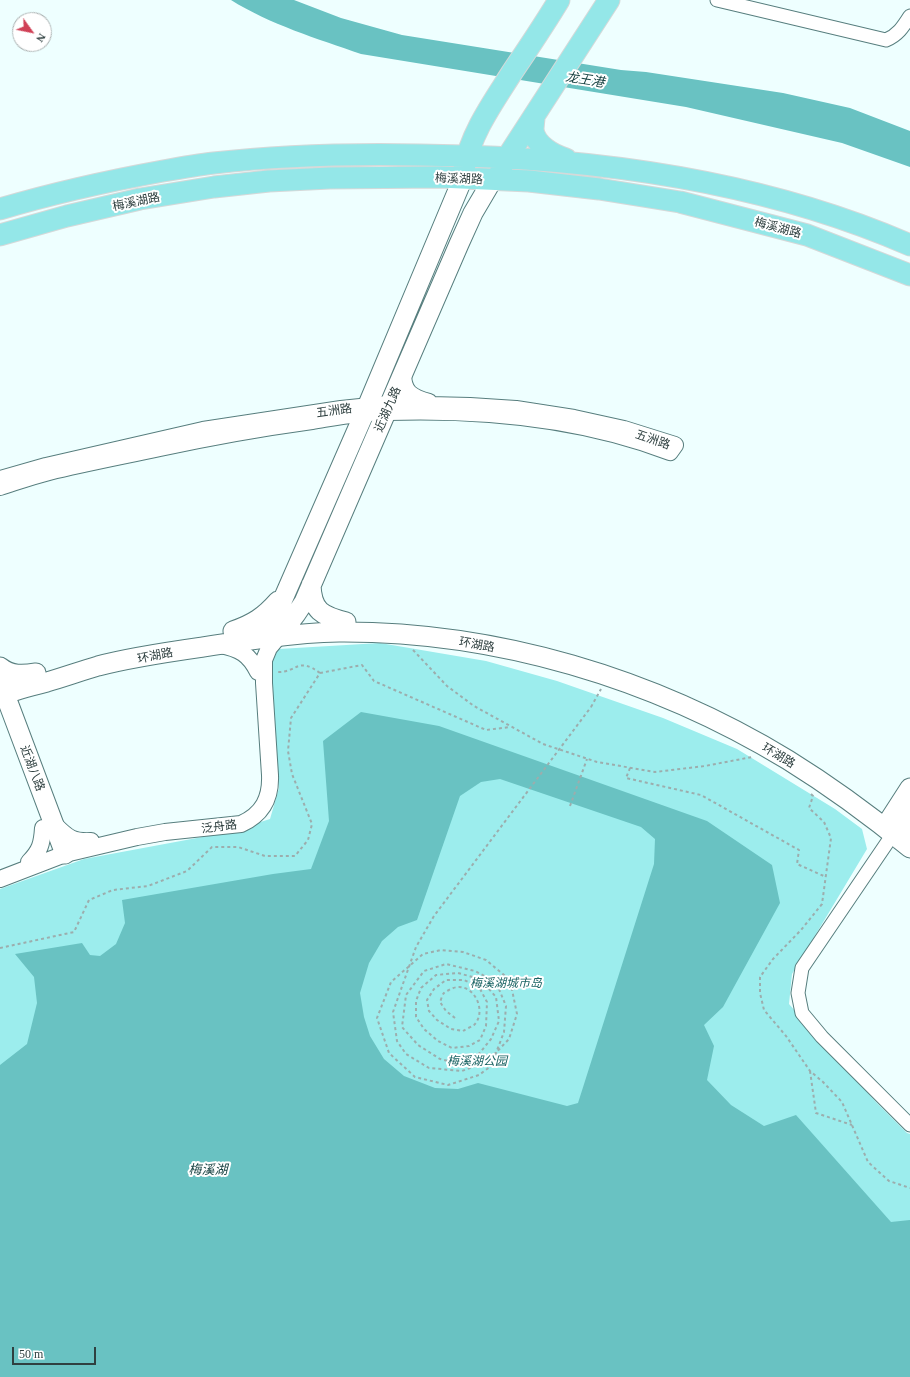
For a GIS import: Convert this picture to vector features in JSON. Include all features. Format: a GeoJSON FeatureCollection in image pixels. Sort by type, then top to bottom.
{"type":"FeatureCollection","features":[{"type":"Feature","properties":{"kind":"main road"},"geometry":{"type":"LineString","coordinates":[[493,179],[609,0]]}},
{"type":"Feature","properties":{"kind":"main road"},"geometry":{"type":"LineString","coordinates":[[429,155],[458,144],[471,133],[486,114],[554,8]]}},
{"type":"Feature","properties":{"kind":"main road"},"geometry":{"type":"LineString","coordinates":[[462,178],[471,144],[486,114]]}},
{"type":"Feature","properties":{"kind":"main road"},"geometry":{"type":"LineString","coordinates":[[534,117],[533,131],[538,142],[558,157],[576,162]]}},
{"type":"Feature","properties":{"kind":"main road","name":"梅溪湖路"},"geometry":{"type":"LineString","coordinates":[[0,209],[38,197],[121,178],[212,163],[266,158],[348,154],[507,157],[576,162],[714,183],[823,212],[862,225],[910,245]]}},
{"type":"Feature","properties":{"kind":"main road"},"geometry":{"type":"LineString","coordinates":[[419,177],[435,182],[443,188],[448,198],[448,212]]}},
{"type":"Feature","properties":{"kind":"main road","name":"梅溪湖路"},"geometry":{"type":"LineString","coordinates":[[0,235],[67,216],[140,199],[214,187],[276,180],[330,178],[419,177],[493,179],[529,181],[606,190],[680,202],[807,236],[910,275]]}},
{"type":"Feature","properties":{"kind":"main road","name":"近湖九路"},"geometry":{"type":"LineString","coordinates":[[280,632],[292,580],[462,178]]}},
{"type":"Feature","properties":{"kind":"main road","name":"近湖九路"},"geometry":{"type":"LineString","coordinates":[[280,632],[304,602],[469,221],[493,179]]}},
{"type":"Feature","properties":{"kind":"main road"},"geometry":{"type":"LineString","coordinates":[[469,221],[482,206],[496,194],[509,187],[529,181]]}},
{"type":"Feature","properties":{"kind":"main road"},"geometry":{"type":"LineString","coordinates":[[233,631],[260,619],[272,608],[292,580]]}},
{"type":"Feature","properties":{"kind":"main road"},"geometry":{"type":"LineString","coordinates":[[311,585],[311,597],[315,606],[322,613],[346,622]]}},
{"type":"Feature","properties":{"kind":"main road","name":"环湖路"},"geometry":{"type":"LineString","coordinates":[[1,684],[40,678],[164,653],[280,632],[346,622],[403,623],[467,631],[541,645],[600,661],[661,683],[731,715],[769,736],[831,775],[901,834]]}},
{"type":"Feature","properties":{"kind":"main road","name":"环湖路"},"geometry":{"type":"LineString","coordinates":[[40,678],[93,656],[127,648],[233,631],[400,634],[466,642],[531,654],[608,676],[657,694],[691,709],[726,725],[775,752],[901,834]]}},
{"type":"Feature","properties":{"kind":"main road"},"geometry":{"type":"LineString","coordinates":[[1,684],[12,674],[40,678],[20,707],[18,716],[6,723]]}},
{"type":"Feature","properties":{"kind":"main road","name":"近湖八路"},"geometry":{"type":"LineString","coordinates":[[1,684],[6,723],[59,854]]}},
{"type":"Feature","properties":{"kind":"main road"},"geometry":{"type":"LineString","coordinates":[[901,834],[910,788]]}},
{"type":"Feature","properties":{"kind":"main road"},"geometry":{"type":"LineString","coordinates":[[901,834],[910,811]]}},
{"type":"Feature","properties":{"kind":"street"},"geometry":{"type":"LineString","coordinates":[[717,0],[886,40],[894,37],[901,31],[910,16]]}},
{"type":"Feature","properties":{"kind":"street"},"geometry":{"type":"LineString","coordinates":[[403,373],[403,384],[407,391],[425,401],[438,405]]}},
{"type":"Feature","properties":{"kind":"street"},"geometry":{"type":"LineString","coordinates":[[351,442],[352,427],[349,422],[337,414],[361,398],[380,374]]}},
{"type":"Feature","properties":{"kind":"street","name":"五洲路"},"geometry":{"type":"LineString","coordinates":[[0,479],[46,466],[203,430],[365,410],[388,408],[438,405],[516,409],[574,418],[624,430],[675,445],[670,452],[643,442],[614,434],[563,423],[515,416],[469,412],[414,412],[388,408]]}},
{"type":"Feature","properties":{"kind":"street"},"geometry":{"type":"LineString","coordinates":[[371,447],[392,422],[403,415],[414,412]]}},
{"type":"Feature","properties":{"kind":"street","name":"五洲路"},"geometry":{"type":"LineString","coordinates":[[0,487],[49,472],[206,438],[337,414]]}},
{"type":"Feature","properties":{"kind":"street"},"geometry":{"type":"LineString","coordinates":[[219,644],[242,652],[261,666],[274,646],[282,640],[280,632]]}},
{"type":"Feature","properties":{"kind":"street","name":"泛舟路"},"geometry":{"type":"LineString","coordinates":[[0,873],[29,862],[59,854],[136,837],[165,832],[241,824],[249,821],[259,812],[267,799],[270,790],[264,683],[259,655],[280,632]]}},
{"type":"Feature","properties":{"kind":"street","name":"泛舟路"},"geometry":{"type":"LineString","coordinates":[[0,879],[92,842],[158,828],[231,820],[242,817],[254,808],[262,795],[264,787],[261,666]]}},
{"type":"Feature","properties":{"kind":"street"},"geometry":{"type":"LineString","coordinates":[[29,862],[40,848],[49,827],[78,842],[92,842]]}},
{"type":"Feature","properties":{"kind":"street"},"geometry":{"type":"LineString","coordinates":[[901,834],[802,968],[798,993],[802,1013],[822,1037],[910,1125]]}},
{"type":"Feature","properties":{"kind":"path"},"geometry":{"type":"LineString","coordinates":[[400,634],[422,661],[447,686],[474,706],[543,744],[597,762],[656,772],[705,766],[775,752]]}},
{"type":"Feature","properties":{"kind":"path"},"geometry":{"type":"LineString","coordinates":[[320,673],[362,666],[374,681],[486,730],[510,727]]}},
{"type":"Feature","properties":{"kind":"path"},"geometry":{"type":"LineString","coordinates":[[455,1018],[446,1011],[440,1002],[444,993],[455,987],[464,987],[471,991],[477,1000],[479,1013],[474,1024],[462,1031],[451,1029],[437,1020],[429,1011],[427,1000],[434,989],[446,980],[464,980],[479,987],[488,1002],[486,1026],[480,1040],[468,1046],[452,1048],[438,1041],[424,1029],[416,1017],[416,1001],[421,988],[436,975],[458,974],[480,979],[496,997],[499,1021],[491,1039],[478,1055],[457,1063],[440,1059],[418,1044],[402,1027],[406,995],[424,971],[446,964],[475,970],[496,982],[506,1006],[504,1032],[491,1066],[479,1075],[448,1085],[415,1077],[389,1053],[377,1018],[391,982],[423,954],[441,950],[464,952],[486,960],[510,980],[517,1014],[509,1039],[488,1062],[462,1071],[429,1068],[406,1054],[397,1041],[393,1012],[416,947],[434,916],[591,707],[608,676]]}},
{"type":"Feature","properties":{"kind":"path"},"geometry":{"type":"LineString","coordinates":[[570,806],[587,758]]}},
{"type":"Feature","properties":{"kind":"path"},"geometry":{"type":"LineString","coordinates":[[630,768],[626,778],[701,795],[793,846],[799,850],[797,864],[826,877]]}},
{"type":"Feature","properties":{"kind":"path"},"geometry":{"type":"LineString","coordinates":[[807,791],[813,796],[809,808],[824,822],[831,838],[822,904],[801,930],[773,959],[760,977],[760,993],[764,1010],[786,1036],[810,1071],[842,1102],[868,1162],[889,1181],[910,1188]]}},
{"type":"Feature","properties":{"kind":"path"},"geometry":{"type":"LineString","coordinates":[[810,1071],[816,1113],[852,1124]]}},
{"type":"Feature","properties":{"kind":"green space","name":"梅溪湖"},"geometry":{"type":"Polygon","coordinates":[[[380,643],[486,661],[557,681],[663,718],[737,749],[835,809],[862,829],[867,849],[792,974],[789,1004],[876,1102],[907,1133],[910,1134],[910,1377],[0,1377],[0,889],[84,859],[213,835],[270,819],[279,788],[267,666],[279,649],[380,643]]]}},
{"type":"Feature","properties":{"kind":"water","name":"龙王港"},"geometry":{"type":"Polygon","coordinates":[[[231,0],[294,0],[341,18],[402,35],[621,70],[646,72],[783,93],[850,108],[910,131],[910,167],[842,143],[686,107],[361,54],[277,24],[231,0]]]}},
{"type":"Feature","properties":{"kind":"water","name":"梅溪湖"},"geometry":{"type":"Polygon","coordinates":[[[361,712],[439,726],[707,821],[772,865],[780,903],[723,1007],[704,1025],[714,1046],[707,1080],[731,1105],[764,1126],[796,1115],[891,1222],[910,1220],[910,1377],[0,1377],[0,1065],[27,1044],[37,1003],[34,977],[15,954],[82,943],[90,955],[100,956],[116,944],[125,923],[122,900],[273,874],[311,869],[329,821],[323,741],[361,712]],[[500,779],[481,782],[460,796],[417,920],[398,927],[382,941],[369,963],[360,993],[364,1017],[370,1036],[384,1059],[404,1076],[435,1088],[458,1089],[478,1083],[567,1106],[578,1103],[654,864],[655,839],[641,827],[500,779]]]}},
{"type":"Feature","properties":{"kind":"park label","name":"梅溪湖城市岛"},"geometry":{"type":"Point","coordinates":[506,982]}},
{"type":"Feature","properties":{"kind":"park label","name":"梅溪湖公园"},"geometry":{"type":"Point","coordinates":[477,1060]}}]}
